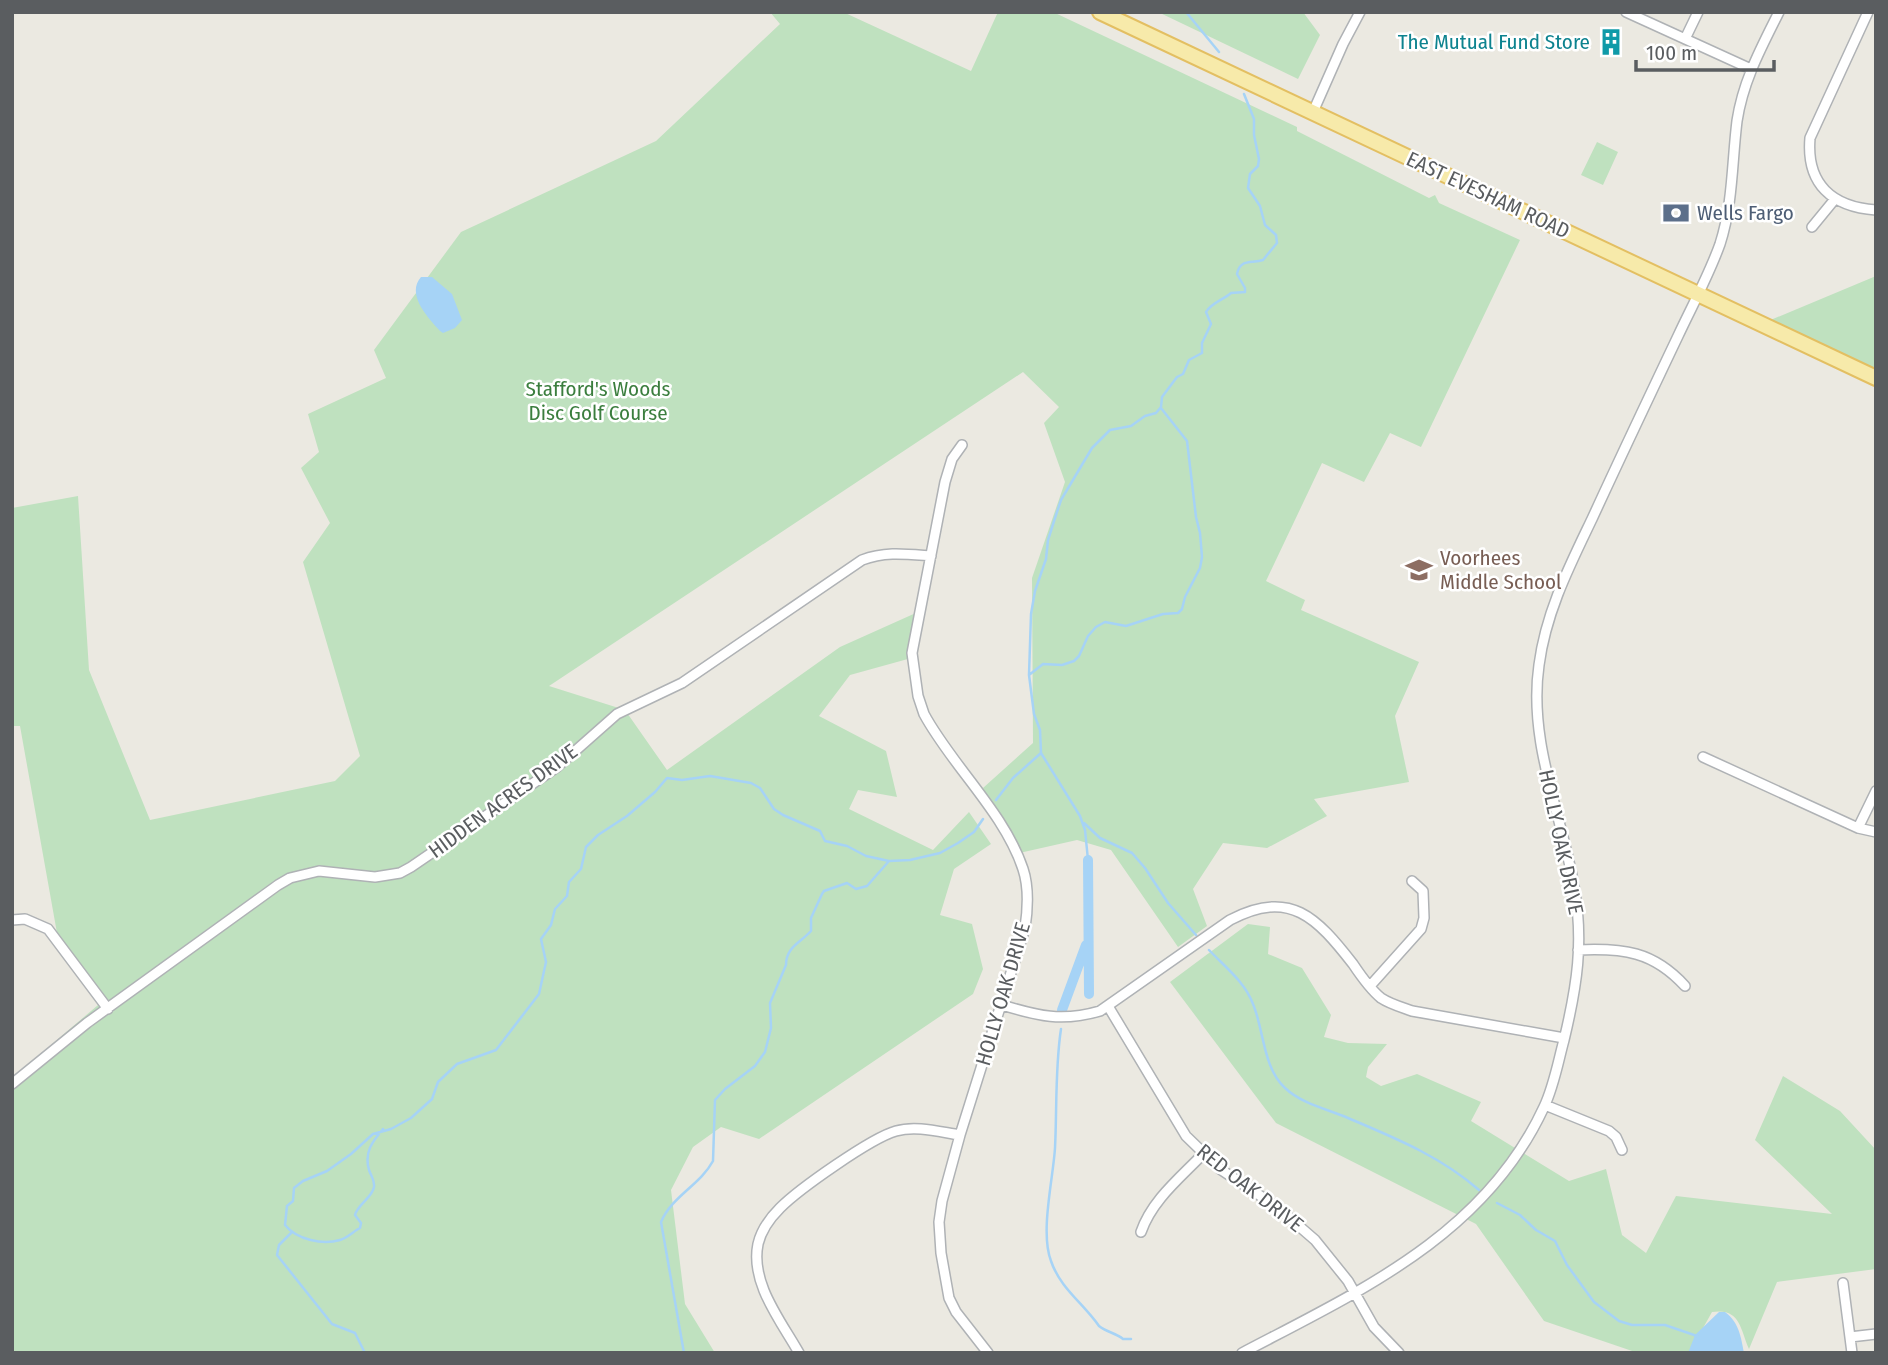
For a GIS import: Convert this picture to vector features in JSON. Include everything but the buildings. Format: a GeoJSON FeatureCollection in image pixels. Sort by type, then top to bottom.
{"type":"FeatureCollection","features":[{"type":"Feature","properties":{"kind":"main road","name":"EAST EVESHAM ROAD"},"geometry":{"type":"LineString","coordinates":[[1100,12],[1876,378]]}},
{"type":"Feature","properties":{"kind":"street"},"geometry":{"type":"LineString","coordinates":[[1313,112],[1360,12]]}},
{"type":"Feature","properties":{"kind":"street"},"geometry":{"type":"LineString","coordinates":[[1626,12],[1751,69]]}},
{"type":"Feature","properties":{"kind":"street"},"geometry":{"type":"LineString","coordinates":[[1685,39],[1698,12]]}},
{"type":"Feature","properties":{"kind":"street","name":"HOLLY OAK DRIVE"},"geometry":{"type":"LineString","coordinates":[[1242,1353],[1402,1266],[1448,1231],[1497,1181],[1530,1135],[1545,1105],[1576,989],[1578,914],[1540,746],[1536,713],[1541,649],[1550,613],[1562,582],[1719,245],[1725,225],[1738,118],[1751,69],[1779,12]]}},
{"type":"Feature","properties":{"kind":"street"},"geometry":{"type":"LineString","coordinates":[[1868,12],[1810,138],[1809,152],[1815,177],[1820,186],[1835,199],[1853,208],[1876,210]]}},
{"type":"Feature","properties":{"kind":"street"},"geometry":{"type":"LineString","coordinates":[[1812,227],[1835,199]]}},
{"type":"Feature","properties":{"kind":"street","name":"HOLLY OAK DRIVE"},"geometry":{"type":"LineString","coordinates":[[961,445],[952,459],[945,482],[912,653],[918,696],[930,726],[1002,828],[1017,855],[1026,884],[1025,928],[960,1135],[939,1222],[941,1253],[950,1298],[957,1312],[988,1353]]}},
{"type":"Feature","properties":{"kind":"street","name":"HIDDEN ACRES DRIVE"},"geometry":{"type":"LineString","coordinates":[[12,1084],[108,1009],[290,878],[319,871],[375,877],[400,873],[557,766],[617,714],[682,683],[862,560],[891,553],[931,556]]}},
{"type":"Feature","properties":{"kind":"street"},"geometry":{"type":"LineString","coordinates":[[1703,757],[1858,828],[1876,832]]}},
{"type":"Feature","properties":{"kind":"street"},"geometry":{"type":"LineString","coordinates":[[1858,828],[1876,791]]}},
{"type":"Feature","properties":{"kind":"street"},"geometry":{"type":"LineString","coordinates":[[1370,986],[1421,929],[1424,918],[1423,891],[1412,881]]}},
{"type":"Feature","properties":{"kind":"street"},"geometry":{"type":"LineString","coordinates":[[1002,1005],[1039,1016],[1059,1018],[1081,1017],[1100,1012],[1230,920],[1244,912],[1276,907],[1299,910],[1324,929],[1381,998],[1412,1011],[1564,1038]]}},
{"type":"Feature","properties":{"kind":"street"},"geometry":{"type":"LineString","coordinates":[[12,920],[25,919],[48,929],[108,1009]]}},
{"type":"Feature","properties":{"kind":"street"},"geometry":{"type":"LineString","coordinates":[[1578,950],[1611,949],[1643,955],[1661,963],[1685,986]]}},
{"type":"Feature","properties":{"kind":"street","name":"RED OAK DRIVE"},"geometry":{"type":"LineString","coordinates":[[1108,1006],[1186,1136],[1220,1169],[1277,1207],[1315,1240],[1334,1262],[1374,1327],[1399,1353]]}},
{"type":"Feature","properties":{"kind":"street"},"geometry":{"type":"LineString","coordinates":[[1545,1105],[1609,1131],[1616,1137],[1622,1150]]}},
{"type":"Feature","properties":{"kind":"street"},"geometry":{"type":"LineString","coordinates":[[799,1353],[766,1295],[761,1281],[757,1254],[763,1229],[792,1197],[875,1140],[895,1131],[911,1128],[960,1135]]}},
{"type":"Feature","properties":{"kind":"street"},"geometry":{"type":"LineString","coordinates":[[1141,1232],[1146,1216],[1157,1201],[1203,1154]]}},
{"type":"Feature","properties":{"kind":"street"},"geometry":{"type":"LineString","coordinates":[[1843,1283],[1853,1353]]}},
{"type":"Feature","properties":{"kind":"street"},"geometry":{"type":"LineString","coordinates":[[1850,1337],[1876,1334]]}},
{"type":"Feature","properties":{"kind":"green space","name":"Stafford's Woods Disc Golf Course"},"geometry":{"type":"Polygon","coordinates":[[[770,12],[843,12],[971,71],[998,12],[1053,12],[1297,127],[1297,131],[1429,198],[1435,195],[1439,203],[1520,240],[1421,447],[1390,433],[1364,482],[1322,463],[1266,581],[1305,600],[1301,610],[1419,662],[1395,716],[1409,782],[1314,799],[1327,816],[1267,848],[1223,843],[1193,889],[1207,926],[1178,947],[1111,850],[1077,840],[1015,854],[983,788],[1033,743],[1032,578],[1065,482],[1044,423],[1059,407],[1023,372],[549,686],[625,710],[667,770],[840,647],[918,612],[915,657],[850,675],[819,716],[886,751],[897,797],[858,790],[849,809],[933,850],[969,812],[991,844],[954,869],[940,915],[972,924],[983,969],[973,994],[759,1139],[721,1127],[693,1147],[671,1190],[685,1304],[715,1353],[12,1353],[12,1078],[104,1000],[57,933],[20,726],[12,726],[12,508],[78,496],[89,670],[150,820],[335,781],[360,756],[303,562],[330,523],[301,468],[319,452],[308,414],[386,378],[374,350],[461,232],[656,141],[780,24],[770,12]]]}},
{"type":"Feature","properties":{"kind":"green space"},"geometry":{"type":"Polygon","coordinates":[[[1158,12],[1303,12],[1320,35],[1298,79],[1158,12]]]}},
{"type":"Feature","properties":{"kind":"green space"},"geometry":{"type":"Polygon","coordinates":[[[1597,142],[1618,152],[1603,185],[1581,175],[1597,142]]]}},
{"type":"Feature","properties":{"kind":"green space"},"geometry":{"type":"Polygon","coordinates":[[[1876,276],[1876,378],[1761,324],[1876,276]]]}},
{"type":"Feature","properties":{"kind":"green space"},"geometry":{"type":"Polygon","coordinates":[[[1248,924],[1270,927],[1268,954],[1302,968],[1331,1015],[1324,1037],[1348,1043],[1387,1044],[1368,1067],[1366,1077],[1381,1086],[1417,1074],[1481,1102],[1471,1121],[1569,1181],[1606,1169],[1622,1235],[1646,1253],[1676,1196],[1832,1214],[1755,1140],[1783,1076],[1840,1111],[1876,1150],[1876,1269],[1777,1282],[1749,1349],[1738,1321],[1734,1316],[1721,1312],[1712,1312],[1689,1353],[1638,1353],[1544,1321],[1476,1224],[1276,1123],[1170,982],[1248,924]]]}},
{"type":"Feature","properties":{"kind":"water"},"geometry":{"type":"Polygon","coordinates":[[[421,277],[432,277],[452,294],[462,320],[455,328],[443,333],[424,312],[416,291],[421,277]]]}},
{"type":"Feature","properties":{"kind":"water"},"geometry":{"type":"Polygon","coordinates":[[[1719,1312],[1725,1312],[1736,1325],[1744,1353],[1688,1353],[1695,1335],[1719,1312]]]}},
{"type":"Feature","properties":{"kind":"waterway"},"geometry":{"type":"LineString","coordinates":[[1186,12],[1219,52]]}},
{"type":"Feature","properties":{"kind":"waterway"},"geometry":{"type":"LineString","coordinates":[[1088,860],[1085,830],[1080,816],[1041,753],[1040,730],[1034,714],[1029,675],[1031,614],[1035,591],[1061,500],[1092,448],[1110,430],[1131,426],[1145,416],[1156,413],[1161,407],[1162,397],[1177,377],[1183,374],[1189,360],[1202,353],[1202,343],[1211,324],[1206,312],[1208,309],[1231,293],[1245,292],[1237,274],[1239,269],[1244,264],[1263,260],[1277,243],[1276,235],[1265,225],[1260,206],[1248,188],[1250,174],[1258,166],[1259,159],[1254,119],[1244,94]]}},
{"type":"Feature","properties":{"kind":"waterway"},"geometry":{"type":"LineString","coordinates":[[1029,675],[1043,664],[1062,665],[1074,661],[1088,636],[1105,622],[1126,626],[1163,614],[1178,613],[1182,609],[1200,568],[1200,533],[1187,441],[1161,408]]}},
{"type":"Feature","properties":{"kind":"waterway"},"geometry":{"type":"LineString","coordinates":[[996,800],[1013,778],[1041,753]]}},
{"type":"Feature","properties":{"kind":"waterway"},"geometry":{"type":"LineString","coordinates":[[383,1129],[379,1134],[375,1138],[368,1153],[374,1187],[355,1215],[361,1223],[360,1228],[343,1239],[326,1242],[303,1238],[290,1230],[285,1225],[287,1206],[293,1201],[294,1188],[303,1181],[327,1171],[373,1134],[391,1129],[411,1118],[432,1099],[438,1082],[457,1064],[496,1050],[539,994],[546,962],[541,939],[551,925],[555,909],[567,896],[569,882],[581,869],[586,847],[598,835],[627,816],[667,778],[682,780],[710,776],[751,783],[760,788],[774,809],[820,831],[825,841],[889,861],[910,860],[940,853],[974,832],[983,819]]}},
{"type":"Feature","properties":{"kind":"waterway"},"geometry":{"type":"LineString","coordinates":[[1084,823],[1100,838],[1132,853],[1168,903],[1196,935]]}},
{"type":"Feature","properties":{"kind":"waterway"},"geometry":{"type":"LineString","coordinates":[[1088,860],[1089,994]]}},
{"type":"Feature","properties":{"kind":"waterway"},"geometry":{"type":"LineString","coordinates":[[684,1353],[661,1222],[672,1205],[701,1177],[713,1161],[715,1100],[755,1066],[765,1052],[771,1028],[770,1003],[788,954],[811,931],[811,918],[822,894],[847,883],[856,889],[867,886],[889,861]]}},
{"type":"Feature","properties":{"kind":"waterway"},"geometry":{"type":"LineString","coordinates":[[1062,1010],[1086,945]]}},
{"type":"Feature","properties":{"kind":"waterway"},"geometry":{"type":"LineString","coordinates":[[1209,950],[1234,975],[1249,996],[1257,1014],[1272,1070],[1285,1088],[1307,1102],[1366,1125],[1416,1149],[1449,1167],[1479,1190]]}},
{"type":"Feature","properties":{"kind":"waterway"},"geometry":{"type":"LineString","coordinates":[[1061,1029],[1055,1148],[1047,1221],[1048,1249],[1060,1279],[1099,1326],[1123,1339],[1131,1339]]}},
{"type":"Feature","properties":{"kind":"waterway"},"geometry":{"type":"LineString","coordinates":[[1497,1203],[1520,1215],[1536,1230],[1555,1241],[1567,1265],[1594,1302],[1619,1321],[1632,1325],[1665,1325],[1697,1336]]}},
{"type":"Feature","properties":{"kind":"waterway"},"geometry":{"type":"LineString","coordinates":[[292,1232],[279,1245],[277,1255],[332,1324],[355,1333],[365,1353]]}},
{"type":"Feature","properties":{"kind":"place","name":"The Mutual Fund Store"},"geometry":{"type":"Point","coordinates":[1611,42]}},
{"type":"Feature","properties":{"kind":"place","name":"Wells Fargo"},"geometry":{"type":"Point","coordinates":[1676,213]}},
{"type":"Feature","properties":{"kind":"place","name":"Voorhees Middle School"},"geometry":{"type":"Point","coordinates":[1419,570]}}]}
